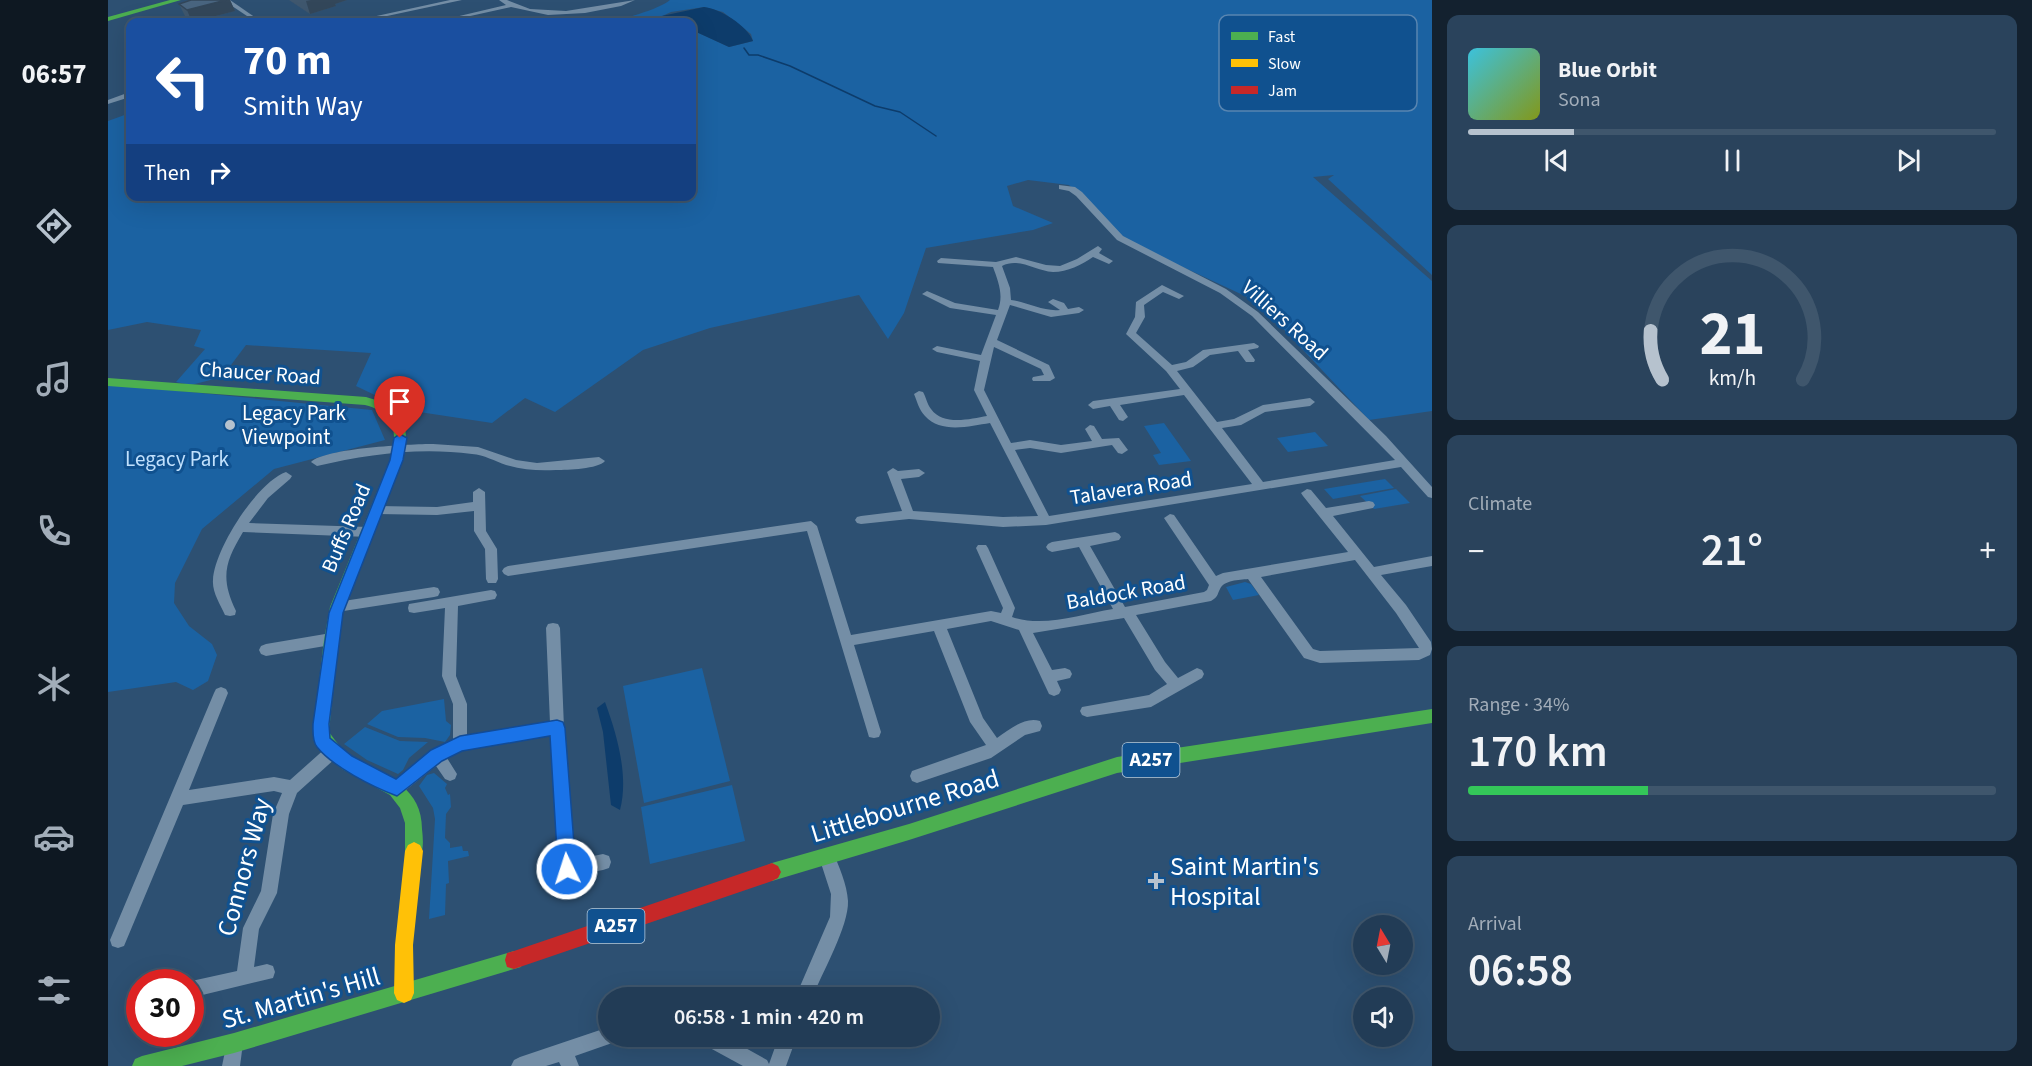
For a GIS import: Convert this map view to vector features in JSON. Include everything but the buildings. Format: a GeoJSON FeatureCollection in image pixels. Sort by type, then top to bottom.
{"type":"FeatureCollection","features":[{"type":"Feature","properties":{"kind":"main road"},"geometry":{"type":"LineString","coordinates":[[108,19],[176,0]]}},
{"type":"Feature","properties":{"kind":"main road","name":"Chaucer Road"},"geometry":{"type":"LineString","coordinates":[[108,382],[366,401],[385,407],[400,426]]}},
{"type":"Feature","properties":{"kind":"main road","name":"Buffs Road"},"geometry":{"type":"LineString","coordinates":[[332,752],[322,741],[321,734],[331,639],[338,607],[378,510],[400,448],[400,426]]}},
{"type":"Feature","properties":{"kind":"main road","name":"Littlebourne Road"},"geometry":{"type":"LineString","coordinates":[[404,993],[563,944],[782,868],[827,857],[1117,765],[1432,716]]}},
{"type":"Feature","properties":{"kind":"main road"},"geometry":{"type":"LineString","coordinates":[[332,752],[397,788],[407,798],[416,829],[404,945],[404,993]]}},
{"type":"Feature","properties":{"kind":"main road","name":"St. Martin's Hill"},"geometry":{"type":"LineString","coordinates":[[142,1066],[234,1043],[404,993]]}},
{"type":"Feature","properties":{"kind":"street"},"geometry":{"type":"LineString","coordinates":[[226,0],[253,18]]}},
{"type":"Feature","properties":{"kind":"street"},"geometry":{"type":"LineString","coordinates":[[371,18],[459,0]]}},
{"type":"Feature","properties":{"kind":"street"},"geometry":{"type":"LineString","coordinates":[[451,18],[507,2],[532,11],[565,13],[596,9],[632,0]]}},
{"type":"Feature","properties":{"kind":"street"},"geometry":{"type":"LineString","coordinates":[[108,102],[126,96]]}},
{"type":"Feature","properties":{"kind":"street","name":"Villiers Road"},"geometry":{"type":"LineString","coordinates":[[1062,187],[1072,189],[1079,194],[1120,238],[1223,291],[1255,314],[1432,494]]}},
{"type":"Feature","properties":{"kind":"street"},"geometry":{"type":"LineString","coordinates":[[941,261],[960,264],[984,262],[996,265],[1004,260],[1015,259],[1044,268],[1057,269],[1076,264],[1095,251],[1109,261]]}},
{"type":"Feature","properties":{"kind":"street"},"geometry":{"type":"LineString","coordinates":[[996,265],[1005,288],[1006,302],[985,359],[979,380],[979,390],[1046,521]]}},
{"type":"Feature","properties":{"kind":"street"},"geometry":{"type":"LineString","coordinates":[[1179,296],[1162,288],[1139,304],[1140,317],[1131,334],[1170,369],[1261,487]]}},
{"type":"Feature","properties":{"kind":"street"},"geometry":{"type":"LineString","coordinates":[[927,294],[953,306],[1002,313]]}},
{"type":"Feature","properties":{"kind":"street"},"geometry":{"type":"LineString","coordinates":[[1006,302],[1029,306],[1045,313],[1079,310]]}},
{"type":"Feature","properties":{"kind":"street"},"geometry":{"type":"LineString","coordinates":[[1053,302],[1061,305],[1066,312]]}},
{"type":"Feature","properties":{"kind":"street"},"geometry":{"type":"LineString","coordinates":[[992,342],[1044,368],[1050,378],[1036,379]]}},
{"type":"Feature","properties":{"kind":"street"},"geometry":{"type":"LineString","coordinates":[[1170,369],[1189,365],[1207,352],[1254,346]]}},
{"type":"Feature","properties":{"kind":"street"},"geometry":{"type":"LineString","coordinates":[[1240,347],[1250,360]]}},
{"type":"Feature","properties":{"kind":"street"},"geometry":{"type":"LineString","coordinates":[[936,349],[985,359]]}},
{"type":"Feature","properties":{"kind":"street"},"geometry":{"type":"LineString","coordinates":[[1093,405],[1188,391]]}},
{"type":"Feature","properties":{"kind":"street"},"geometry":{"type":"LineString","coordinates":[[919,394],[928,413],[942,421],[958,424],[993,419]]}},
{"type":"Feature","properties":{"kind":"street"},"geometry":{"type":"LineString","coordinates":[[1113,402],[1123,417]]}},
{"type":"Feature","properties":{"kind":"street"},"geometry":{"type":"LineString","coordinates":[[1215,426],[1237,422],[1255,411],[1304,403],[1308,415]]}},
{"type":"Feature","properties":{"kind":"street"},"geometry":{"type":"LineString","coordinates":[[1090,429],[1099,443]]}},
{"type":"Feature","properties":{"kind":"street"},"geometry":{"type":"LineString","coordinates":[[1008,447],[1030,444],[1061,449],[1115,441],[1122,450]]}},
{"type":"Feature","properties":{"kind":"street"},"geometry":{"type":"LineString","coordinates":[[317,462],[359,452],[400,448],[475,450],[490,453],[514,463],[535,466],[598,461]]}},
{"type":"Feature","properties":{"kind":"street","name":"Talavera Road"},"geometry":{"type":"LineString","coordinates":[[861,520],[909,515],[1003,522],[1046,521],[1404,463]]}},
{"type":"Feature","properties":{"kind":"street"},"geometry":{"type":"LineString","coordinates":[[909,515],[894,474],[919,472]]}},
{"type":"Feature","properties":{"kind":"street"},"geometry":{"type":"LineString","coordinates":[[230,611],[222,597],[219,579],[229,549],[260,497],[286,476]]}},
{"type":"Feature","properties":{"kind":"street"},"geometry":{"type":"LineString","coordinates":[[479,492],[480,531],[491,549],[492,579]]}},
{"type":"Feature","properties":{"kind":"street"},"geometry":{"type":"LineString","coordinates":[[1252,574],[1304,649],[1311,655],[1320,657],[1428,652],[1401,609],[1307,493]]}},
{"type":"Feature","properties":{"kind":"street"},"geometry":{"type":"LineString","coordinates":[[1323,513],[1370,505]]}},
{"type":"Feature","properties":{"kind":"street"},"geometry":{"type":"LineString","coordinates":[[378,510],[437,511],[479,506]]}},
{"type":"Feature","properties":{"kind":"street"},"geometry":{"type":"LineString","coordinates":[[1170,518],[1215,584]]}},
{"type":"Feature","properties":{"kind":"street"},"geometry":{"type":"LineString","coordinates":[[508,571],[811,526],[874,732]]}},
{"type":"Feature","properties":{"kind":"street"},"geometry":{"type":"LineString","coordinates":[[241,527],[368,532]]}},
{"type":"Feature","properties":{"kind":"street"},"geometry":{"type":"LineString","coordinates":[[1052,547],[1115,537]]}},
{"type":"Feature","properties":{"kind":"street"},"geometry":{"type":"LineString","coordinates":[[1082,542],[1124,612],[1160,666],[1177,686]]}},
{"type":"Feature","properties":{"kind":"street"},"geometry":{"type":"LineString","coordinates":[[982,548],[1009,608],[1005,618]]}},
{"type":"Feature","properties":{"kind":"street","name":"Baldock Road"},"geometry":{"type":"LineString","coordinates":[[846,641],[984,616],[1005,618],[1032,629],[1206,597],[1213,593],[1215,584],[1223,578],[1358,555]]}},
{"type":"Feature","properties":{"kind":"street"},"geometry":{"type":"LineString","coordinates":[[1371,572],[1432,561]]}},
{"type":"Feature","properties":{"kind":"street"},"geometry":{"type":"LineString","coordinates":[[338,607],[434,592]]}},
{"type":"Feature","properties":{"kind":"street"},"geometry":{"type":"LineString","coordinates":[[414,608],[491,595]]}},
{"type":"Feature","properties":{"kind":"street"},"geometry":{"type":"LineString","coordinates":[[452,602],[449,676],[460,704],[460,744]]}},
{"type":"Feature","properties":{"kind":"street"},"geometry":{"type":"LineString","coordinates":[[938,624],[977,722],[996,748]]}},
{"type":"Feature","properties":{"kind":"street"},"geometry":{"type":"LineString","coordinates":[[1024,627],[1051,684],[1065,674]]}},
{"type":"Feature","properties":{"kind":"street"},"geometry":{"type":"LineString","coordinates":[[553,628],[557,728],[567,869]]}},
{"type":"Feature","properties":{"kind":"street"},"geometry":{"type":"LineString","coordinates":[[266,650],[331,639]]}},
{"type":"Feature","properties":{"kind":"street"},"geometry":{"type":"LineString","coordinates":[[1087,711],[1151,701],[1197,674]]}},
{"type":"Feature","properties":{"kind":"street"},"geometry":{"type":"LineString","coordinates":[[118,940],[221,693]]}},
{"type":"Feature","properties":{"kind":"street"},"geometry":{"type":"LineString","coordinates":[[917,776],[986,753],[1022,729],[1035,726]]}},
{"type":"Feature","properties":{"kind":"street"},"geometry":{"type":"LineString","coordinates":[[397,788],[436,756],[460,744],[557,728]]}},
{"type":"Feature","properties":{"kind":"street","name":"Connors Way"},"geometry":{"type":"LineString","coordinates":[[243,978],[251,928],[269,893],[281,814],[292,788],[332,752]]}},
{"type":"Feature","properties":{"kind":"street"},"geometry":{"type":"LineString","coordinates":[[436,756],[450,774]]}},
{"type":"Feature","properties":{"kind":"street"},"geometry":{"type":"LineString","coordinates":[[178,799],[273,784],[292,788]]}},
{"type":"Feature","properties":{"kind":"street"},"geometry":{"type":"LineString","coordinates":[[808,987],[838,917],[841,903],[840,890],[827,857]]}},
{"type":"Feature","properties":{"kind":"street"},"geometry":{"type":"LineString","coordinates":[[544,873],[603,862]]}},
{"type":"Feature","properties":{"kind":"street"},"geometry":{"type":"LineString","coordinates":[[204,987],[267,972]]}},
{"type":"Feature","properties":{"kind":"street"},"geometry":{"type":"LineString","coordinates":[[520,1066],[567,1059],[598,1042]]}},
{"type":"Feature","properties":{"kind":"street"},"geometry":{"type":"LineString","coordinates":[[231,1066],[234,1043]]}},
{"type":"Feature","properties":{"kind":"street"},"geometry":{"type":"LineString","coordinates":[[726,1047],[761,1066]]}},
{"type":"Feature","properties":{"kind":"street"},"geometry":{"type":"LineString","coordinates":[[777,1066],[784,1047]]}},
{"type":"Feature","properties":{"kind":"green space"},"geometry":{"type":"Polygon","coordinates":[[[670,0],[1432,0],[1432,275],[1328,179],[1334,175],[1313,177],[1432,281],[1432,411],[1369,420],[1258,302],[1119,235],[1069,185],[1028,180],[1007,186],[1013,206],[1053,223],[1033,230],[926,248],[904,313],[888,339],[859,295],[710,328],[643,350],[555,412],[525,398],[492,423],[406,410],[356,386],[371,353],[246,345],[222,377],[191,385],[176,382],[205,349],[194,346],[201,330],[147,322],[108,330],[108,121],[126,114],[126,201],[696,201],[696,32],[729,47],[753,41],[751,34],[723,12],[704,7],[671,12],[658,18],[624,18],[658,7],[670,0]]]}},
{"type":"Feature","properties":{"kind":"green space","name":"Legacy Park"},"geometry":{"type":"Polygon","coordinates":[[[108,384],[372,410],[385,440],[274,469],[202,529],[175,583],[174,603],[189,626],[212,644],[217,655],[208,681],[193,690],[176,682],[108,692],[108,384]]]}},
{"type":"Feature","properties":{"kind":"green space"},"geometry":{"type":"Polygon","coordinates":[[[1164,423],[1191,461],[1159,465],[1153,455],[1161,453],[1144,426],[1164,423]]]}},
{"type":"Feature","properties":{"kind":"green space"},"geometry":{"type":"Polygon","coordinates":[[[1315,432],[1328,446],[1288,452],[1277,438],[1315,432]]]}},
{"type":"Feature","properties":{"kind":"green space"},"geometry":{"type":"Polygon","coordinates":[[[1385,479],[1394,488],[1333,499],[1324,489],[1385,479]]]}},
{"type":"Feature","properties":{"kind":"green space"},"geometry":{"type":"Polygon","coordinates":[[[1396,489],[1410,503],[1374,509],[1360,496],[1396,489]]]}},
{"type":"Feature","properties":{"kind":"green space"},"geometry":{"type":"Polygon","coordinates":[[[1245,582],[1251,584],[1259,595],[1233,600],[1226,587],[1245,582]]]}},
{"type":"Feature","properties":{"kind":"green space"},"geometry":{"type":"Polygon","coordinates":[[[702,668],[730,781],[644,803],[623,686],[702,668]]]}},
{"type":"Feature","properties":{"kind":"green space"},"geometry":{"type":"Polygon","coordinates":[[[444,699],[446,721],[451,725],[450,735],[445,742],[425,738],[398,737],[367,724],[382,711],[444,699]]]}},
{"type":"Feature","properties":{"kind":"green space"},"geometry":{"type":"Polygon","coordinates":[[[365,727],[400,741],[428,742],[409,758],[403,770],[398,774],[367,760],[344,744],[365,727]]]}},
{"type":"Feature","properties":{"kind":"green space"},"geometry":{"type":"Polygon","coordinates":[[[434,773],[447,784],[445,788],[448,795],[450,794],[451,807],[446,814],[445,838],[450,843],[450,848],[462,846],[463,851],[468,851],[469,856],[448,861],[449,883],[446,884],[445,915],[429,919],[435,819],[433,808],[419,786],[427,775],[434,773]]]}},
{"type":"Feature","properties":{"kind":"green space"},"geometry":{"type":"Polygon","coordinates":[[[732,785],[745,841],[650,864],[641,807],[732,785]]]}},
{"type":"Feature","properties":{"kind":"shaded area"},"geometry":{"type":"Polygon","coordinates":[[[704,7],[710,8],[739,24],[753,41],[729,47],[696,32],[696,18],[657,17],[704,7]]]}},
{"type":"Feature","properties":{"kind":"shaded area"},"geometry":{"type":"Polygon","coordinates":[[[605,702],[614,728],[622,770],[620,810],[611,805],[603,732],[597,708],[605,702]]]}},
{"type":"Feature","properties":{"kind":"waterway"},"geometry":{"type":"LineString","coordinates":[[744,48],[749,55],[758,55],[790,66],[875,106],[900,112],[936,136]]}},
{"type":"Feature","properties":{"kind":"traffic: fast"},"geometry":{"type":"LineString","coordinates":[[108,19],[178,0]]}},
{"type":"Feature","properties":{"kind":"traffic: fast"},"geometry":{"type":"LineString","coordinates":[[108,382],[366,401],[385,407],[395,418],[400,431],[396,460],[337,607],[331,639],[321,734],[333,751],[348,763],[396,790],[407,803],[414,823],[414,851]]}},
{"type":"Feature","properties":{"kind":"traffic: fast"},"geometry":{"type":"LineString","coordinates":[[772,872],[909,832],[1117,765],[1432,716]]}},
{"type":"Feature","properties":{"kind":"traffic: fast"},"geometry":{"type":"LineString","coordinates":[[142,1066],[234,1043],[514,960]]}},
{"type":"Feature","properties":{"kind":"traffic: slow"},"geometry":{"type":"LineString","coordinates":[[404,993],[404,945],[414,851]]}},
{"type":"Feature","properties":{"kind":"traffic: jam"},"geometry":{"type":"LineString","coordinates":[[514,960],[772,872]]}},
{"type":"Feature","properties":{"kind":"place","name":"Legacy Park Viewpoint"},"geometry":{"type":"Point","coordinates":[230,425]}},
{"type":"Feature","properties":{"kind":"place","name":"Saint Martin's Hospital"},"geometry":{"type":"Point","coordinates":[1156,881]}},
{"type":"Feature","properties":{"kind":"route"},"geometry":{"type":"LineString","coordinates":[[400,438],[400,448],[378,510],[343,591],[336,613],[321,724],[322,741],[332,752],[346,761],[397,788],[436,756],[460,744],[557,728],[567,869]]}}]}
